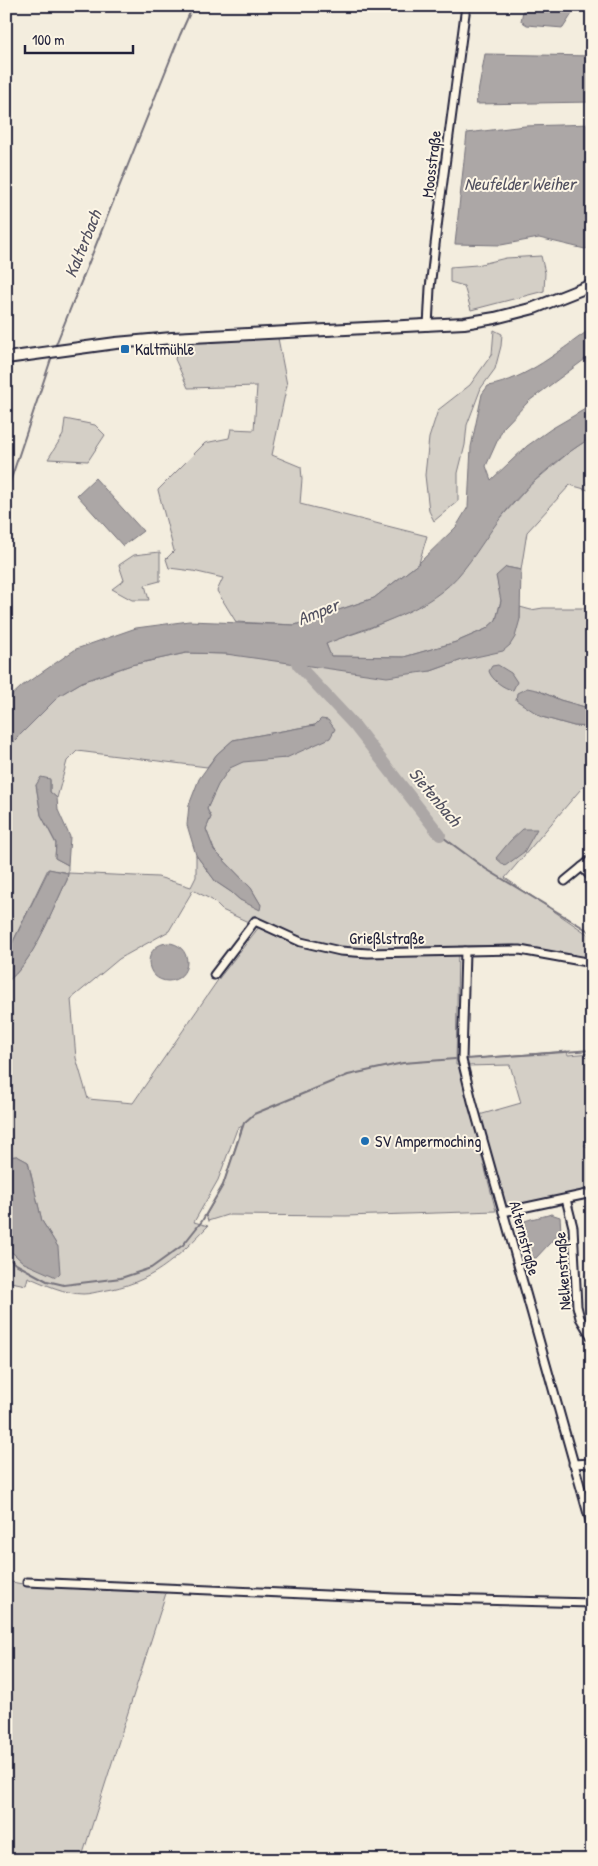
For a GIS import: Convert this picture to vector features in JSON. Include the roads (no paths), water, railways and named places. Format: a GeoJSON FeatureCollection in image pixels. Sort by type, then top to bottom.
{"type":"FeatureCollection","features":[{"type":"Feature","properties":{"kind":"main road"},"geometry":{"type":"LineString","coordinates":[[6,358],[70,348],[172,338],[428,326],[495,318],[534,308],[592,286]]}},
{"type":"Feature","properties":{"kind":"street","name":"Moosstraße"},"geometry":{"type":"LineString","coordinates":[[428,326],[430,288],[438,219],[466,6]]}},
{"type":"Feature","properties":{"kind":"street"},"geometry":{"type":"LineString","coordinates":[[565,881],[592,859]]}},
{"type":"Feature","properties":{"kind":"street"},"geometry":{"type":"LineString","coordinates":[[582,867],[592,878]]}},
{"type":"Feature","properties":{"kind":"street","name":"Grießlstraße"},"geometry":{"type":"LineString","coordinates":[[214,975],[255,921],[301,942],[330,950],[368,953],[520,950],[592,964]]}},
{"type":"Feature","properties":{"kind":"street","name":"Alternstraße"},"geometry":{"type":"LineString","coordinates":[[465,951],[462,1060],[472,1102],[592,1528]]}},
{"type":"Feature","properties":{"kind":"street"},"geometry":{"type":"LineString","coordinates":[[504,1212],[592,1193]]}},
{"type":"Feature","properties":{"kind":"street","name":"Nelkenstraße"},"geometry":{"type":"LineString","coordinates":[[566,1199],[574,1227],[577,1306],[580,1318],[592,1338]]}},
{"type":"Feature","properties":{"kind":"street"},"geometry":{"type":"LineString","coordinates":[[573,1464],[592,1464]]}},
{"type":"Feature","properties":{"kind":"street"},"geometry":{"type":"LineString","coordinates":[[27,1582],[395,1598],[592,1602]]}},
{"type":"Feature","properties":{"kind":"water"},"geometry":{"type":"Polygon","coordinates":[[[524,6],[577,6],[563,28],[527,25],[521,21],[524,6]]]}},
{"type":"Feature","properties":{"kind":"water"},"geometry":{"type":"Polygon","coordinates":[[[485,54],[592,56],[592,102],[476,104],[485,54]]]}},
{"type":"Feature","properties":{"kind":"water","name":"Neufelder Weiher"},"geometry":{"type":"Polygon","coordinates":[[[592,124],[592,247],[585,249],[539,238],[501,245],[455,244],[467,133],[525,126],[592,124]]]}},
{"type":"Feature","properties":{"kind":"water"},"geometry":{"type":"Polygon","coordinates":[[[592,328],[592,354],[529,401],[503,428],[486,466],[491,480],[527,446],[551,429],[592,405],[592,437],[552,465],[516,499],[464,569],[441,592],[400,616],[326,644],[331,656],[404,657],[456,642],[486,629],[496,620],[501,601],[496,576],[506,567],[521,570],[520,619],[515,637],[503,651],[462,660],[431,671],[387,677],[226,654],[186,653],[131,665],[82,682],[60,695],[6,749],[6,701],[22,686],[76,649],[136,628],[189,621],[295,625],[374,598],[419,563],[456,527],[468,507],[471,447],[482,394],[488,386],[516,377],[543,363],[592,328]]]}},
{"type":"Feature","properties":{"kind":"water"},"geometry":{"type":"Polygon","coordinates":[[[95,478],[143,531],[123,546],[77,495],[95,478]]]}},
{"type":"Feature","properties":{"kind":"water"},"geometry":{"type":"Polygon","coordinates":[[[498,665],[511,673],[517,682],[513,690],[502,686],[490,674],[489,671],[492,666],[498,665]]]}},
{"type":"Feature","properties":{"kind":"water"},"geometry":{"type":"Polygon","coordinates":[[[527,688],[592,709],[592,727],[574,726],[542,717],[516,700],[517,693],[527,688]]]}},
{"type":"Feature","properties":{"kind":"water"},"geometry":{"type":"Polygon","coordinates":[[[321,719],[328,720],[335,729],[330,738],[286,758],[243,762],[230,768],[218,785],[207,809],[211,817],[206,829],[214,850],[251,888],[261,905],[260,910],[240,900],[216,882],[196,855],[187,825],[189,805],[199,779],[217,754],[233,740],[315,725],[321,719]]]}},
{"type":"Feature","properties":{"kind":"water"},"geometry":{"type":"Polygon","coordinates":[[[41,777],[50,779],[50,792],[57,798],[58,810],[70,837],[68,865],[55,858],[56,843],[41,815],[36,785],[41,777]]]}},
{"type":"Feature","properties":{"kind":"water"},"geometry":{"type":"Polygon","coordinates":[[[523,829],[537,829],[524,852],[505,866],[496,858],[523,829]]]}},
{"type":"Feature","properties":{"kind":"water"},"geometry":{"type":"Polygon","coordinates":[[[49,869],[68,873],[67,880],[33,950],[16,974],[6,982],[6,956],[49,869]]]}},
{"type":"Feature","properties":{"kind":"water"},"geometry":{"type":"Polygon","coordinates":[[[168,943],[175,944],[181,949],[186,955],[186,969],[181,975],[175,980],[168,981],[161,980],[155,975],[150,969],[149,962],[150,955],[155,949],[161,944],[168,943]]]}},
{"type":"Feature","properties":{"kind":"water"},"geometry":{"type":"Polygon","coordinates":[[[17,1156],[28,1162],[42,1221],[58,1247],[60,1273],[56,1277],[24,1263],[6,1247],[6,1157],[17,1156]]]}},
{"type":"Feature","properties":{"kind":"water"},"geometry":{"type":"Polygon","coordinates":[[[551,1214],[560,1217],[561,1231],[536,1258],[530,1258],[525,1255],[518,1226],[528,1220],[551,1214]]]}},
{"type":"Feature","properties":{"kind":"waterway","name":"Kalterbach"},"geometry":{"type":"LineString","coordinates":[[55,347],[193,6]]}},
{"type":"Feature","properties":{"kind":"waterway","name":"Kalterbach"},"geometry":{"type":"LineString","coordinates":[[6,494],[52,356]]}},
{"type":"Feature","properties":{"kind":"waterway","name":"Sietenbach"},"geometry":{"type":"LineString","coordinates":[[292,650],[298,665],[355,726],[440,835]]}},
{"type":"Feature","properties":{"kind":"waterway","name":"Sietenbach"},"geometry":{"type":"LineString","coordinates":[[440,835],[486,869],[592,933]]}},
{"type":"Feature","properties":{"kind":"waterway"},"geometry":{"type":"LineString","coordinates":[[466,1059],[592,1050]]}},
{"type":"Feature","properties":{"kind":"waterway"},"geometry":{"type":"LineString","coordinates":[[6,1256],[14,1263],[47,1281],[64,1285],[121,1278],[151,1268],[183,1245],[202,1221],[223,1185],[244,1123],[254,1114],[348,1075],[403,1063],[455,1059]]}},
{"type":"Feature","properties":{"kind":"place","name":"Kaltmühle"},"geometry":{"type":"Point","coordinates":[125,349]}},
{"type":"Feature","properties":{"kind":"place","name":"SV Ampermoching"},"geometry":{"type":"Point","coordinates":[365,1141]}},
{"type":"Feature","properties":{"kind":"water label","name":"Amper"},"geometry":{"type":"Point","coordinates":[318,612]}}]}
